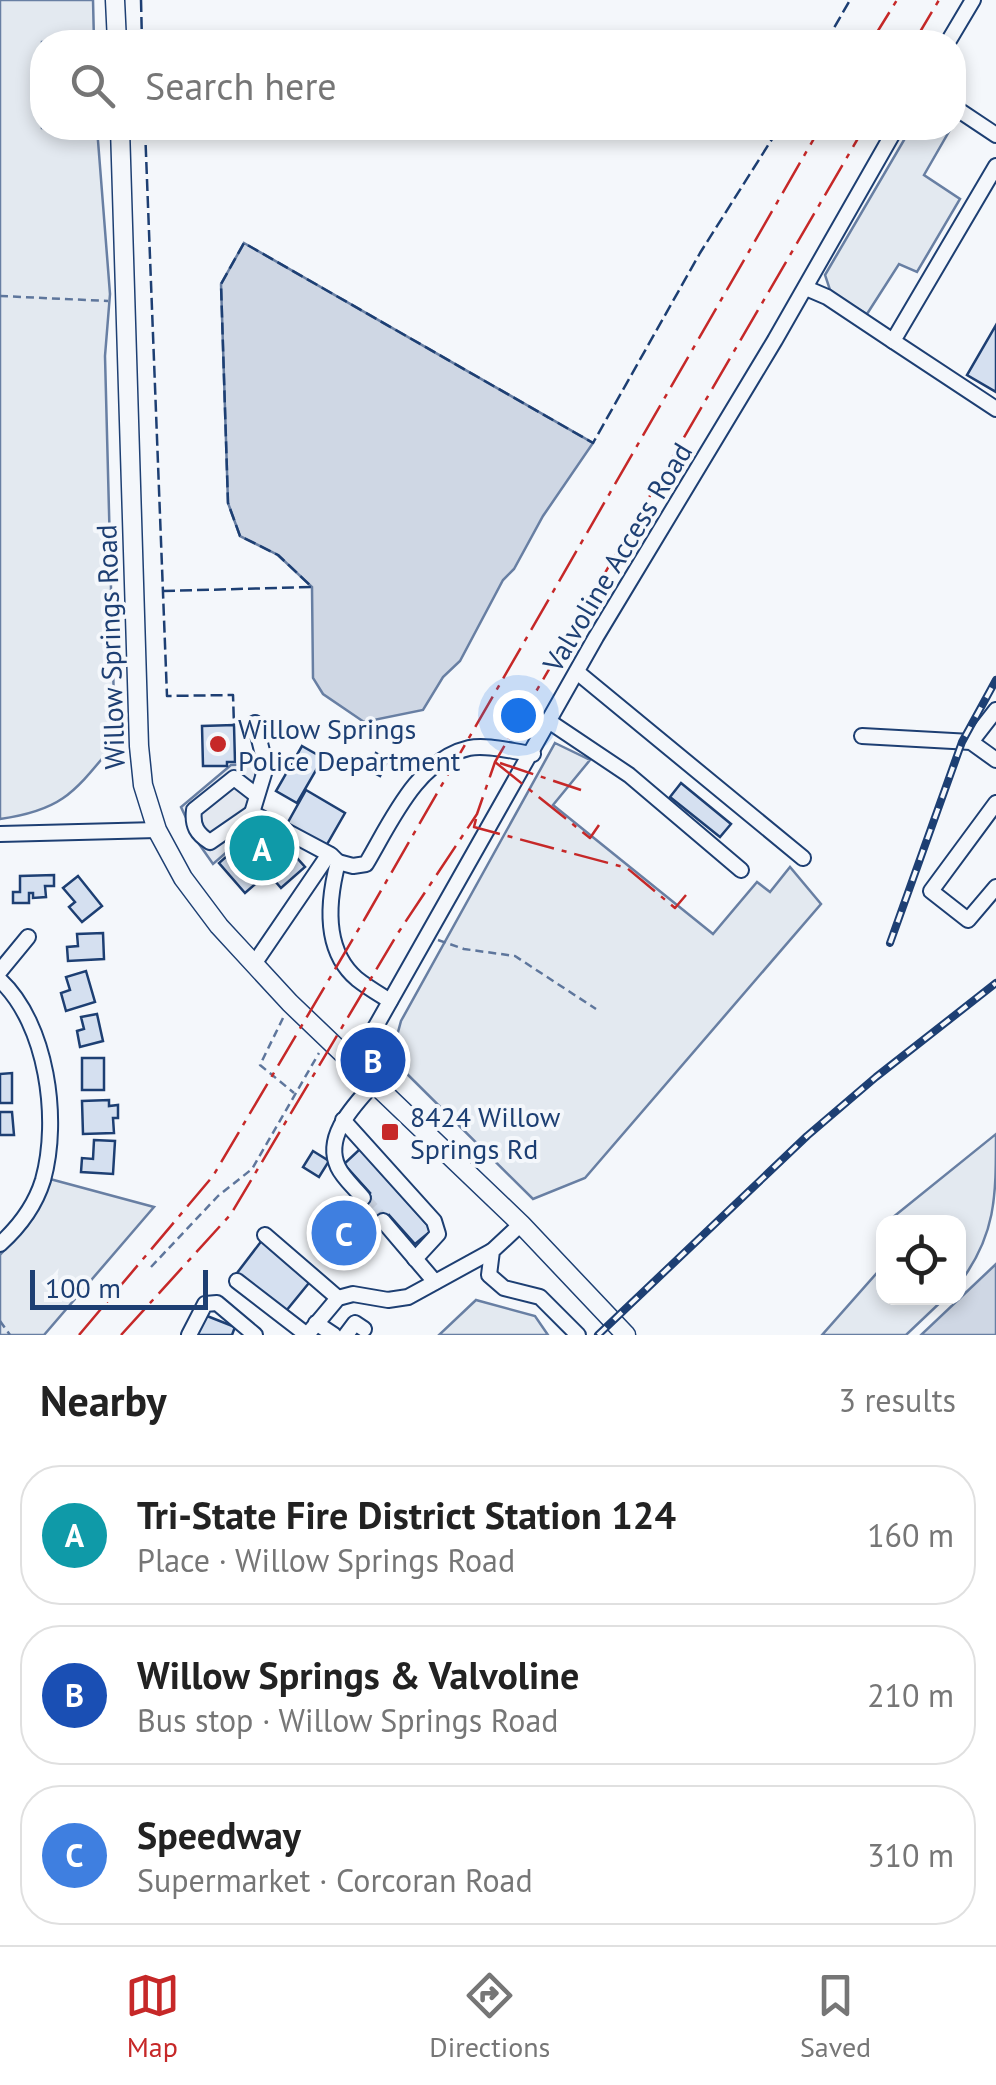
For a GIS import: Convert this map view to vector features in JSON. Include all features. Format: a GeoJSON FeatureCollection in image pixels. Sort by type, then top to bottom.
{"type":"FeatureCollection","features":[{"type":"Feature","properties":{"kind":"main road"},"geometry":{"type":"LineString","coordinates":[[115,0],[116,30]]}},
{"type":"Feature","properties":{"kind":"main road","name":"Willow Springs Road"},"geometry":{"type":"LineString","coordinates":[[120,140],[139,746],[144,785],[157,830],[195,897],[290,1003],[520,1224],[626,1335]]}},
{"type":"Feature","properties":{"kind":"street"},"geometry":{"type":"LineString","coordinates":[[955,30],[972,0]]}},
{"type":"Feature","properties":{"kind":"street"},"geometry":{"type":"LineString","coordinates":[[966,116],[996,135]]}},
{"type":"Feature","properties":{"kind":"street","name":"Valvoline Access Road"},"geometry":{"type":"LineString","coordinates":[[354,1064],[577,672],[806,288],[889,140]]}},
{"type":"Feature","properties":{"kind":"street"},"geometry":{"type":"LineString","coordinates":[[893,342],[996,166]]}},
{"type":"Feature","properties":{"kind":"street"},"geometry":{"type":"LineString","coordinates":[[806,288],[827,297],[996,408]]}},
{"type":"Feature","properties":{"kind":"street"},"geometry":{"type":"LineString","coordinates":[[577,672],[802,858]]}},
{"type":"Feature","properties":{"kind":"street"},"geometry":{"type":"LineString","coordinates":[[971,742],[996,710]]}},
{"type":"Feature","properties":{"kind":"street"},"geometry":{"type":"LineString","coordinates":[[550,722],[629,775],[741,870]]}},
{"type":"Feature","properties":{"kind":"street"},"geometry":{"type":"LineString","coordinates":[[255,723],[266,767],[252,813],[210,842],[199,835],[193,821],[194,810],[234,778],[256,795]]}},
{"type":"Feature","properties":{"kind":"street"},"geometry":{"type":"LineString","coordinates":[[862,736],[971,742],[996,760]]}},
{"type":"Feature","properties":{"kind":"street"},"geometry":{"type":"LineString","coordinates":[[252,813],[333,858],[353,866],[366,864],[411,789],[446,757],[472,747],[532,754]]}},
{"type":"Feature","properties":{"kind":"street"},"geometry":{"type":"LineString","coordinates":[[996,803],[932,892],[968,920],[996,887]]}},
{"type":"Feature","properties":{"kind":"street"},"geometry":{"type":"LineString","coordinates":[[0,834],[157,830]]}},
{"type":"Feature","properties":{"kind":"street"},"geometry":{"type":"LineString","coordinates":[[254,964],[333,858]]}},
{"type":"Feature","properties":{"kind":"street"},"geometry":{"type":"LineString","coordinates":[[333,858],[330,917],[338,951],[355,978],[390,1001]]}},
{"type":"Feature","properties":{"kind":"street"},"geometry":{"type":"LineString","coordinates":[[0,971],[28,938]]}},
{"type":"Feature","properties":{"kind":"street"},"geometry":{"type":"LineString","coordinates":[[0,980],[28,1018],[42,1051],[48,1143],[42,1182],[33,1204],[0,1244]]}},
{"type":"Feature","properties":{"kind":"street"},"geometry":{"type":"LineString","coordinates":[[364,1198],[337,1166],[335,1146],[342,1120],[374,1083]]}},
{"type":"Feature","properties":{"kind":"street"},"geometry":{"type":"LineString","coordinates":[[342,1120],[434,1221],[438,1234],[415,1259]]}},
{"type":"Feature","properties":{"kind":"street"},"geometry":{"type":"LineString","coordinates":[[383,1221],[435,1282]]}},
{"type":"Feature","properties":{"kind":"street"},"geometry":{"type":"LineString","coordinates":[[310,1331],[338,1298],[353,1294],[400,1299],[492,1252],[520,1224]]}},
{"type":"Feature","properties":{"kind":"street"},"geometry":{"type":"LineString","coordinates":[[265,1236],[338,1298]]}},
{"type":"Feature","properties":{"kind":"street"},"geometry":{"type":"LineString","coordinates":[[492,1252],[489,1268],[493,1280],[504,1288],[540,1297],[578,1335]]}},
{"type":"Feature","properties":{"kind":"street"},"geometry":{"type":"LineString","coordinates":[[237,1281],[310,1331],[350,1331]]}},
{"type":"Feature","properties":{"kind":"street"},"geometry":{"type":"LineString","coordinates":[[189,1335],[205,1304],[217,1303],[255,1335]]}},
{"type":"Feature","properties":{"kind":"path"},"geometry":{"type":"LineString","coordinates":[[0,296],[126,302]]}},
{"type":"Feature","properties":{"kind":"path"},"geometry":{"type":"LineString","coordinates":[[427,937],[515,956],[596,1009]]}},
{"type":"Feature","properties":{"kind":"path"},"geometry":{"type":"LineString","coordinates":[[290,1003],[260,1065],[294,1093]]}},
{"type":"Feature","properties":{"kind":"path"},"geometry":{"type":"LineString","coordinates":[[151,1267],[218,1196],[252,1169],[326,1038]]}},
{"type":"Feature","properties":{"kind":"path"},"geometry":{"type":"LineString","coordinates":[[0,1321],[10,1335]]}},
{"type":"Feature","properties":{"kind":"shaded area"},"geometry":{"type":"Polygon","coordinates":[[[0,0],[93,0],[94,30],[30,30],[30,140],[98,140],[110,294],[105,356],[115,743],[78,786],[54,804],[0,819],[0,0]]]}},
{"type":"Feature","properties":{"kind":"shaded area"},"geometry":{"type":"Polygon","coordinates":[[[904,140],[944,140],[924,175],[960,199],[917,272],[899,264],[867,314],[831,293],[825,275],[904,140]]]}},
{"type":"Feature","properties":{"kind":"shaded area"},"geometry":{"type":"Polygon","coordinates":[[[244,243],[593,443],[543,516],[514,569],[503,580],[460,661],[443,677],[423,710],[364,722],[323,694],[313,678],[312,587],[278,555],[240,536],[228,503],[221,284],[244,243]]]}},
{"type":"Feature","properties":{"kind":"shaded area"},"geometry":{"type":"Polygon","coordinates":[[[555,743],[590,760],[553,805],[713,934],[757,882],[770,892],[790,867],[821,904],[585,1178],[533,1199],[391,1058],[401,1021],[555,743]]]}},
{"type":"Feature","properties":{"kind":"shaded area"},"geometry":{"type":"Polygon","coordinates":[[[255,764],[258,825],[213,864],[181,807],[231,765],[255,764]]]}},
{"type":"Feature","properties":{"kind":"shaded area"},"geometry":{"type":"Polygon","coordinates":[[[996,1134],[991,1215],[980,1249],[966,1274],[966,1215],[896,1215],[996,1134]]]}},
{"type":"Feature","properties":{"kind":"shaded area"},"geometry":{"type":"Polygon","coordinates":[[[50,1179],[154,1207],[44,1335],[0,1335],[0,1255],[33,1218],[50,1179]]]}},
{"type":"Feature","properties":{"kind":"shaded area"},"geometry":{"type":"Polygon","coordinates":[[[996,1264],[996,1335],[921,1335],[953,1305],[966,1305],[966,1292],[996,1264]]]}},
{"type":"Feature","properties":{"kind":"shaded area"},"geometry":{"type":"Polygon","coordinates":[[[876,1274],[876,1305],[938,1305],[906,1335],[822,1335],[876,1274]]]}},
{"type":"Feature","properties":{"kind":"shaded area"},"geometry":{"type":"Polygon","coordinates":[[[476,1300],[535,1316],[548,1335],[439,1335],[476,1300]]]}},
{"type":"Feature","properties":{"kind":"building"},"geometry":{"type":"Polygon","coordinates":[[[996,325],[996,392],[967,375],[996,325]]]}},
{"type":"Feature","properties":{"kind":"building","name":"Willow Springs Police Department"},"geometry":{"type":"Polygon","coordinates":[[[234,725],[235,762],[203,766],[202,726],[234,725]]]}},
{"type":"Feature","properties":{"kind":"building"},"geometry":{"type":"Polygon","coordinates":[[[302,746],[323,758],[297,803],[276,791],[302,746]]]}},
{"type":"Feature","properties":{"kind":"building"},"geometry":{"type":"Polygon","coordinates":[[[376,753],[388,760],[380,776],[367,769],[376,753]]]}},
{"type":"Feature","properties":{"kind":"building"},"geometry":{"type":"Polygon","coordinates":[[[681,783],[731,824],[720,837],[670,797],[681,783]]]}},
{"type":"Feature","properties":{"kind":"building"},"geometry":{"type":"Polygon","coordinates":[[[306,790],[345,813],[326,846],[287,824],[306,790]]]}},
{"type":"Feature","properties":{"kind":"building"},"geometry":{"type":"Polygon","coordinates":[[[262,825],[269,833],[272,830],[305,867],[281,888],[268,873],[245,893],[219,863],[262,825]]]}},
{"type":"Feature","properties":{"kind":"building"},"geometry":{"type":"Polygon","coordinates":[[[54,875],[54,886],[45,886],[46,897],[33,898],[33,893],[29,893],[29,903],[13,903],[13,892],[20,892],[20,876],[54,875]]]}},
{"type":"Feature","properties":{"kind":"building"},"geometry":{"type":"Polygon","coordinates":[[[78,876],[102,906],[82,922],[69,907],[75,902],[63,888],[78,876]]]}},
{"type":"Feature","properties":{"kind":"building"},"geometry":{"type":"Polygon","coordinates":[[[103,933],[104,959],[68,961],[67,947],[78,946],[77,934],[103,933]]]}},
{"type":"Feature","properties":{"kind":"building"},"geometry":{"type":"Polygon","coordinates":[[[86,971],[95,1002],[66,1011],[61,993],[70,990],[66,977],[86,971]]]}},
{"type":"Feature","properties":{"kind":"building"},"geometry":{"type":"Polygon","coordinates":[[[97,1014],[103,1041],[80,1047],[77,1031],[84,1029],[81,1017],[97,1014]]]}},
{"type":"Feature","properties":{"kind":"building"},"geometry":{"type":"Polygon","coordinates":[[[82,1058],[104,1058],[104,1090],[82,1090],[82,1058]]]}},
{"type":"Feature","properties":{"kind":"building"},"geometry":{"type":"Polygon","coordinates":[[[12,1073],[12,1103],[0,1103],[0,1074],[12,1073]]]}},
{"type":"Feature","properties":{"kind":"building"},"geometry":{"type":"Polygon","coordinates":[[[109,1100],[109,1106],[118,1105],[118,1118],[113,1118],[114,1133],[83,1134],[82,1101],[109,1100]]]}},
{"type":"Feature","properties":{"kind":"building"},"geometry":{"type":"Polygon","coordinates":[[[0,1112],[12,1112],[14,1135],[0,1135],[0,1112]]]}},
{"type":"Feature","properties":{"kind":"building"},"geometry":{"type":"Polygon","coordinates":[[[94,1140],[115,1141],[113,1174],[81,1172],[82,1158],[93,1159],[94,1140]]]}},
{"type":"Feature","properties":{"kind":"building"},"geometry":{"type":"Polygon","coordinates":[[[360,1149],[432,1230],[415,1244],[389,1215],[363,1238],[344,1216],[370,1193],[344,1164],[360,1149]]]}},
{"type":"Feature","properties":{"kind":"building"},"geometry":{"type":"Polygon","coordinates":[[[313,1151],[329,1161],[319,1177],[303,1167],[313,1151]]]}},
{"type":"Feature","properties":{"kind":"building"},"geometry":{"type":"Polygon","coordinates":[[[335,1211],[345,1215],[364,1237],[364,1243],[349,1257],[324,1229],[327,1226],[323,1221],[335,1211]]]}},
{"type":"Feature","properties":{"kind":"building"},"geometry":{"type":"Polygon","coordinates":[[[263,1239],[313,1278],[286,1311],[237,1273],[263,1239]]]}},
{"type":"Feature","properties":{"kind":"building"},"geometry":{"type":"Polygon","coordinates":[[[202,1314],[235,1327],[232,1335],[194,1335],[202,1314]]]}},
{"type":"Feature","properties":{"kind":"tunnel"},"geometry":{"type":"LineString","coordinates":[[363,1198],[383,1221]]}},
{"type":"Feature","properties":{"kind":"railway"},"geometry":{"type":"LineString","coordinates":[[890,943],[962,742],[996,680]]}},
{"type":"Feature","properties":{"kind":"railway"},"geometry":{"type":"LineString","coordinates":[[598,1335],[807,1136],[996,983]]}},
{"type":"Feature","properties":{"kind":"fence"},"geometry":{"type":"LineString","coordinates":[[141,0],[142,30]]}},
{"type":"Feature","properties":{"kind":"fence"},"geometry":{"type":"LineString","coordinates":[[833,30],[850,0]]}},
{"type":"Feature","properties":{"kind":"fence"},"geometry":{"type":"LineString","coordinates":[[145,140],[167,696],[233,695],[234,725]]}},
{"type":"Feature","properties":{"kind":"fence"},"geometry":{"type":"LineString","coordinates":[[163,591],[312,587],[278,555],[240,536],[228,503],[221,284],[244,243],[593,443],[700,253],[771,140]]}},
{"type":"Feature","properties":{"kind":"power"},"geometry":{"type":"LineString","coordinates":[[878,30],[897,0]]}},
{"type":"Feature","properties":{"kind":"power"},"geometry":{"type":"LineString","coordinates":[[921,30],[939,0]]}},
{"type":"Feature","properties":{"kind":"power"},"geometry":{"type":"LineString","coordinates":[[79,1335],[213,1176],[813,140]]}},
{"type":"Feature","properties":{"kind":"power"},"geometry":{"type":"LineString","coordinates":[[121,1335],[231,1214],[398,933],[477,814],[495,762],[857,140]]}},
{"type":"Feature","properties":{"kind":"power"},"geometry":{"type":"LineString","coordinates":[[495,762],[590,838],[599,825]]}},
{"type":"Feature","properties":{"kind":"power"},"geometry":{"type":"LineString","coordinates":[[500,763],[581,790]]}},
{"type":"Feature","properties":{"kind":"power"},"geometry":{"type":"LineString","coordinates":[[476,819],[474,827],[627,868],[675,908],[686,895]]}},
{"type":"Feature","properties":{"kind":"place","name":"Willow Springs Police Department"},"geometry":{"type":"Point","coordinates":[218,744]}},
{"type":"Feature","properties":{"kind":"place","name":"Tri-State Fire District Station 124"},"geometry":{"type":"Point","coordinates":[262,848]}},
{"type":"Feature","properties":{"kind":"place","name":"Willow Springs & Valvoline"},"geometry":{"type":"Point","coordinates":[373,1060]}},
{"type":"Feature","properties":{"kind":"place","name":"8424 Willow Springs Rd"},"geometry":{"type":"Point","coordinates":[390,1132]}},
{"type":"Feature","properties":{"kind":"place","name":"Speedway"},"geometry":{"type":"Point","coordinates":[344,1233]}}]}
